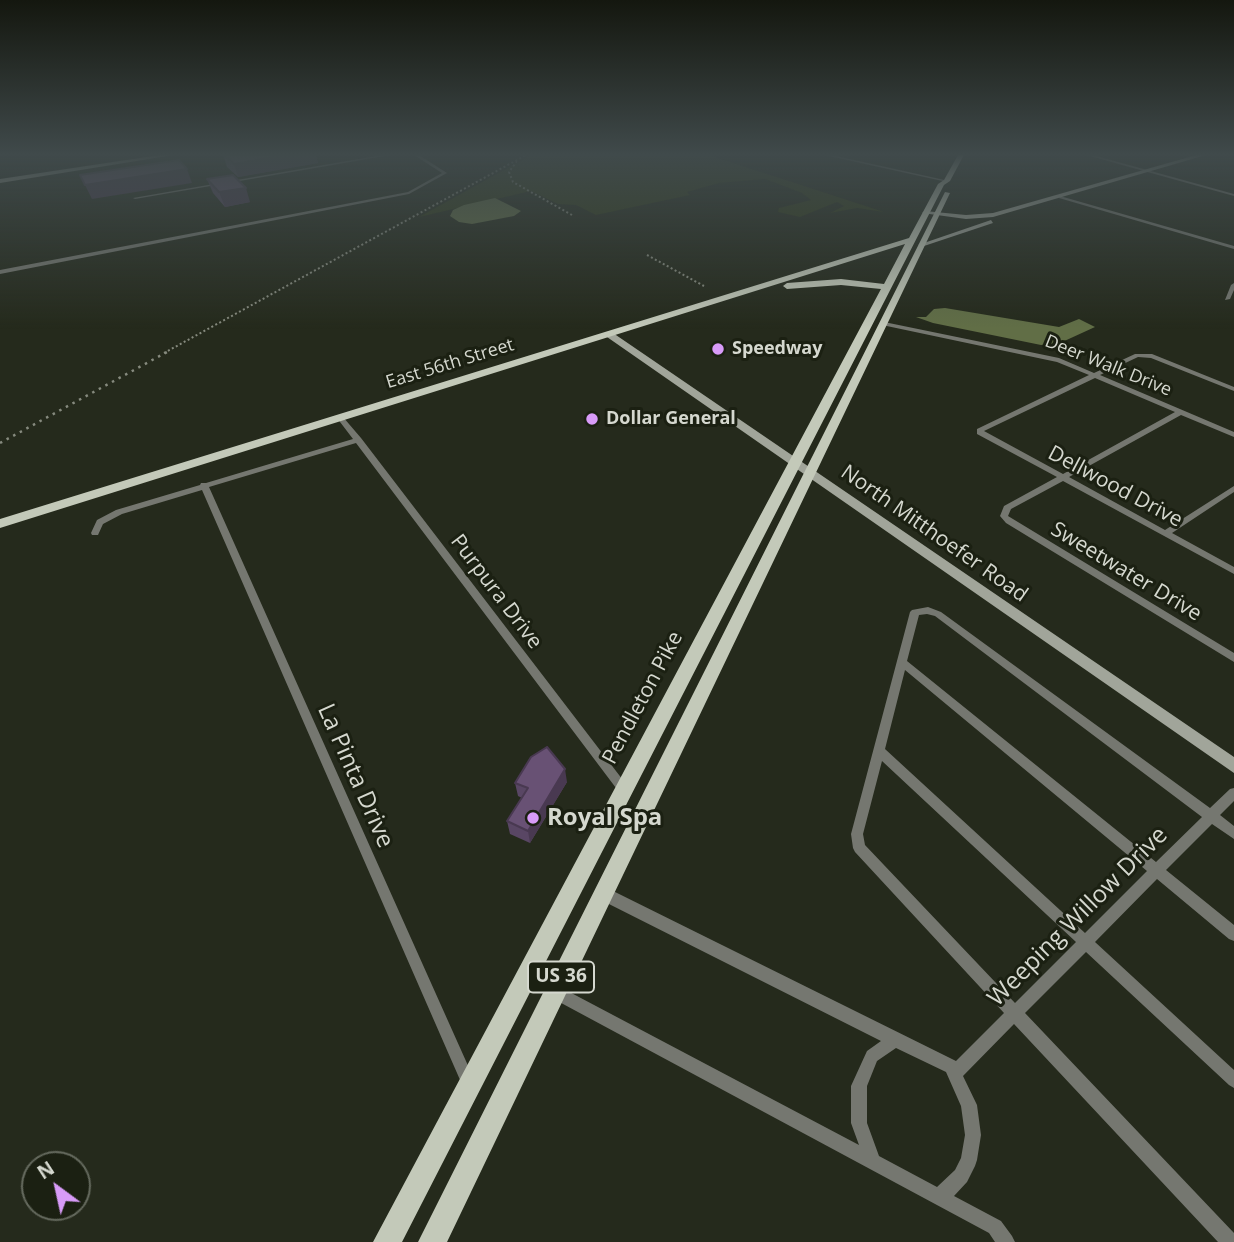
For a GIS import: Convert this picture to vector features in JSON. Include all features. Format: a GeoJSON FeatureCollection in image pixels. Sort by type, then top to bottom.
{"type":"FeatureCollection","features":[{"type":"Feature","properties":{"kind":"main road","name":"East 56th Street"},"geometry":{"type":"LineString","coordinates":[[925,213],[1001,213]]}},
{"type":"Feature","properties":{"kind":"main road","name":"Pendleton Pike"},"geometry":{"type":"LineString","coordinates":[[432,1242],[884,324],[917,243],[920,223],[925,213]]}},
{"type":"Feature","properties":{"kind":"main road","name":"East 56th Street"},"geometry":{"type":"LineString","coordinates":[[614,338],[879,249],[917,243],[1010,213]]}},
{"type":"Feature","properties":{"kind":"main road","name":"Pendleton Pike"},"geometry":{"type":"LineString","coordinates":[[387,1242],[886,287],[937,215]]}},
{"type":"Feature","properties":{"kind":"main road"},"geometry":{"type":"LineString","coordinates":[[879,249],[905,236],[920,223]]}},
{"type":"Feature","properties":{"kind":"main road","name":"East 56th Street"},"geometry":{"type":"LineString","coordinates":[[0,533],[344,422],[782,286],[827,282],[886,287]]}},
{"type":"Feature","properties":{"kind":"main road","name":"North Mitthoefer Road"},"geometry":{"type":"LineString","coordinates":[[614,338],[1234,766]]}},
{"type":"Feature","properties":{"kind":"main road","name":"East 56th Street"},"geometry":{"type":"LineString","coordinates":[[0,524],[344,422]]}},
{"type":"Feature","properties":{"kind":"street"},"geometry":{"type":"LineString","coordinates":[[0,272],[307,213]]}},
{"type":"Feature","properties":{"kind":"street"},"geometry":{"type":"LineString","coordinates":[[1114,213],[1234,248]]}},
{"type":"Feature","properties":{"kind":"street"},"geometry":{"type":"LineString","coordinates":[[1227,299],[1234,285]]}},
{"type":"Feature","properties":{"kind":"street","name":"Deer Walk Drive"},"geometry":{"type":"LineString","coordinates":[[884,324],[1034,353],[1095,374],[1234,435]]}},
{"type":"Feature","properties":{"kind":"street"},"geometry":{"type":"LineString","coordinates":[[1095,374],[1137,355],[1146,355],[1234,389]]}},
{"type":"Feature","properties":{"kind":"street","name":"Dellwood Drive"},"geometry":{"type":"LineString","coordinates":[[1095,374],[981,429],[981,433],[1234,571]]}},
{"type":"Feature","properties":{"kind":"street"},"geometry":{"type":"LineString","coordinates":[[1062,479],[1181,412]]}},
{"type":"Feature","properties":{"kind":"street","name":"Purpura Drive"},"geometry":{"type":"LineString","coordinates":[[344,422],[623,788]]}},
{"type":"Feature","properties":{"kind":"street"},"geometry":{"type":"LineString","coordinates":[[95,533],[100,522],[119,512],[358,440]]}},
{"type":"Feature","properties":{"kind":"street","name":"Sweetwater Drive"},"geometry":{"type":"LineString","coordinates":[[1062,479],[1007,509],[1004,513],[1009,521],[1234,657]]}},
{"type":"Feature","properties":{"kind":"street","name":"La Pinta Drive"},"geometry":{"type":"LineString","coordinates":[[204,485],[469,1084]]}},
{"type":"Feature","properties":{"kind":"street"},"geometry":{"type":"LineString","coordinates":[[1165,534],[1234,488]]}},
{"type":"Feature","properties":{"kind":"street"},"geometry":{"type":"LineString","coordinates":[[1230,1242],[860,851],[857,834],[914,614],[924,610],[936,613],[1234,833]]}},
{"type":"Feature","properties":{"kind":"street"},"geometry":{"type":"LineString","coordinates":[[902,662],[1234,934]]}},
{"type":"Feature","properties":{"kind":"street"},"geometry":{"type":"LineString","coordinates":[[879,751],[1234,1080]]}},
{"type":"Feature","properties":{"kind":"street","name":"Weeping Willow Drive"},"geometry":{"type":"LineString","coordinates":[[955,1073],[1234,793]]}},
{"type":"Feature","properties":{"kind":"street"},"geometry":{"type":"LineString","coordinates":[[602,893],[951,1067],[969,1105],[972,1148],[961,1176],[946,1192],[936,1196]]}},
{"type":"Feature","properties":{"kind":"street"},"geometry":{"type":"LineString","coordinates":[[554,992],[995,1227],[1006,1242]]}},
{"type":"Feature","properties":{"kind":"street"},"geometry":{"type":"LineString","coordinates":[[874,1163],[859,1124],[859,1086],[872,1056],[895,1040]]}},
{"type":"Feature","properties":{"kind":"shaded area"},"geometry":{"type":"Polygon","coordinates":[[[452,213],[518,213],[472,224],[459,222],[450,216],[452,213]]]}},
{"type":"Feature","properties":{"kind":"shaded area"},"geometry":{"type":"Polygon","coordinates":[[[782,213],[810,213],[800,217],[782,213]]]}},
{"type":"Feature","properties":{"kind":"shaded area"},"geometry":{"type":"Polygon","coordinates":[[[945,308],[1059,327],[1079,319],[1095,327],[1060,343],[1041,345],[933,323],[916,317],[926,317],[934,309],[945,308]]]}},
{"type":"Feature","properties":{"kind":"building","name":"Royal Spa"},"geometry":{"type":"Polygon","coordinates":[[[547,747],[565,769],[528,831],[507,821],[528,788],[515,783],[531,757],[547,747]]]}},
{"type":"Feature","properties":{"kind":"railway"},"geometry":{"type":"LineString","coordinates":[[164,353],[420,213]]}},
{"type":"Feature","properties":{"kind":"railway"},"geometry":{"type":"LineString","coordinates":[[568,213],[572,215]]}},
{"type":"Feature","properties":{"kind":"railway"},"geometry":{"type":"LineString","coordinates":[[647,255],[704,286]]}},
{"type":"Feature","properties":{"kind":"railway"},"geometry":{"type":"LineString","coordinates":[[0,443],[167,352]]}},
{"type":"Feature","properties":{"kind":"place","name":"Speedway"},"geometry":{"type":"Point","coordinates":[718,349]}},
{"type":"Feature","properties":{"kind":"place","name":"Dollar General"},"geometry":{"type":"Point","coordinates":[592,419]}},
{"type":"Feature","properties":{"kind":"place","name":"Royal Spa"},"geometry":{"type":"Point","coordinates":[533,818]}}]}
